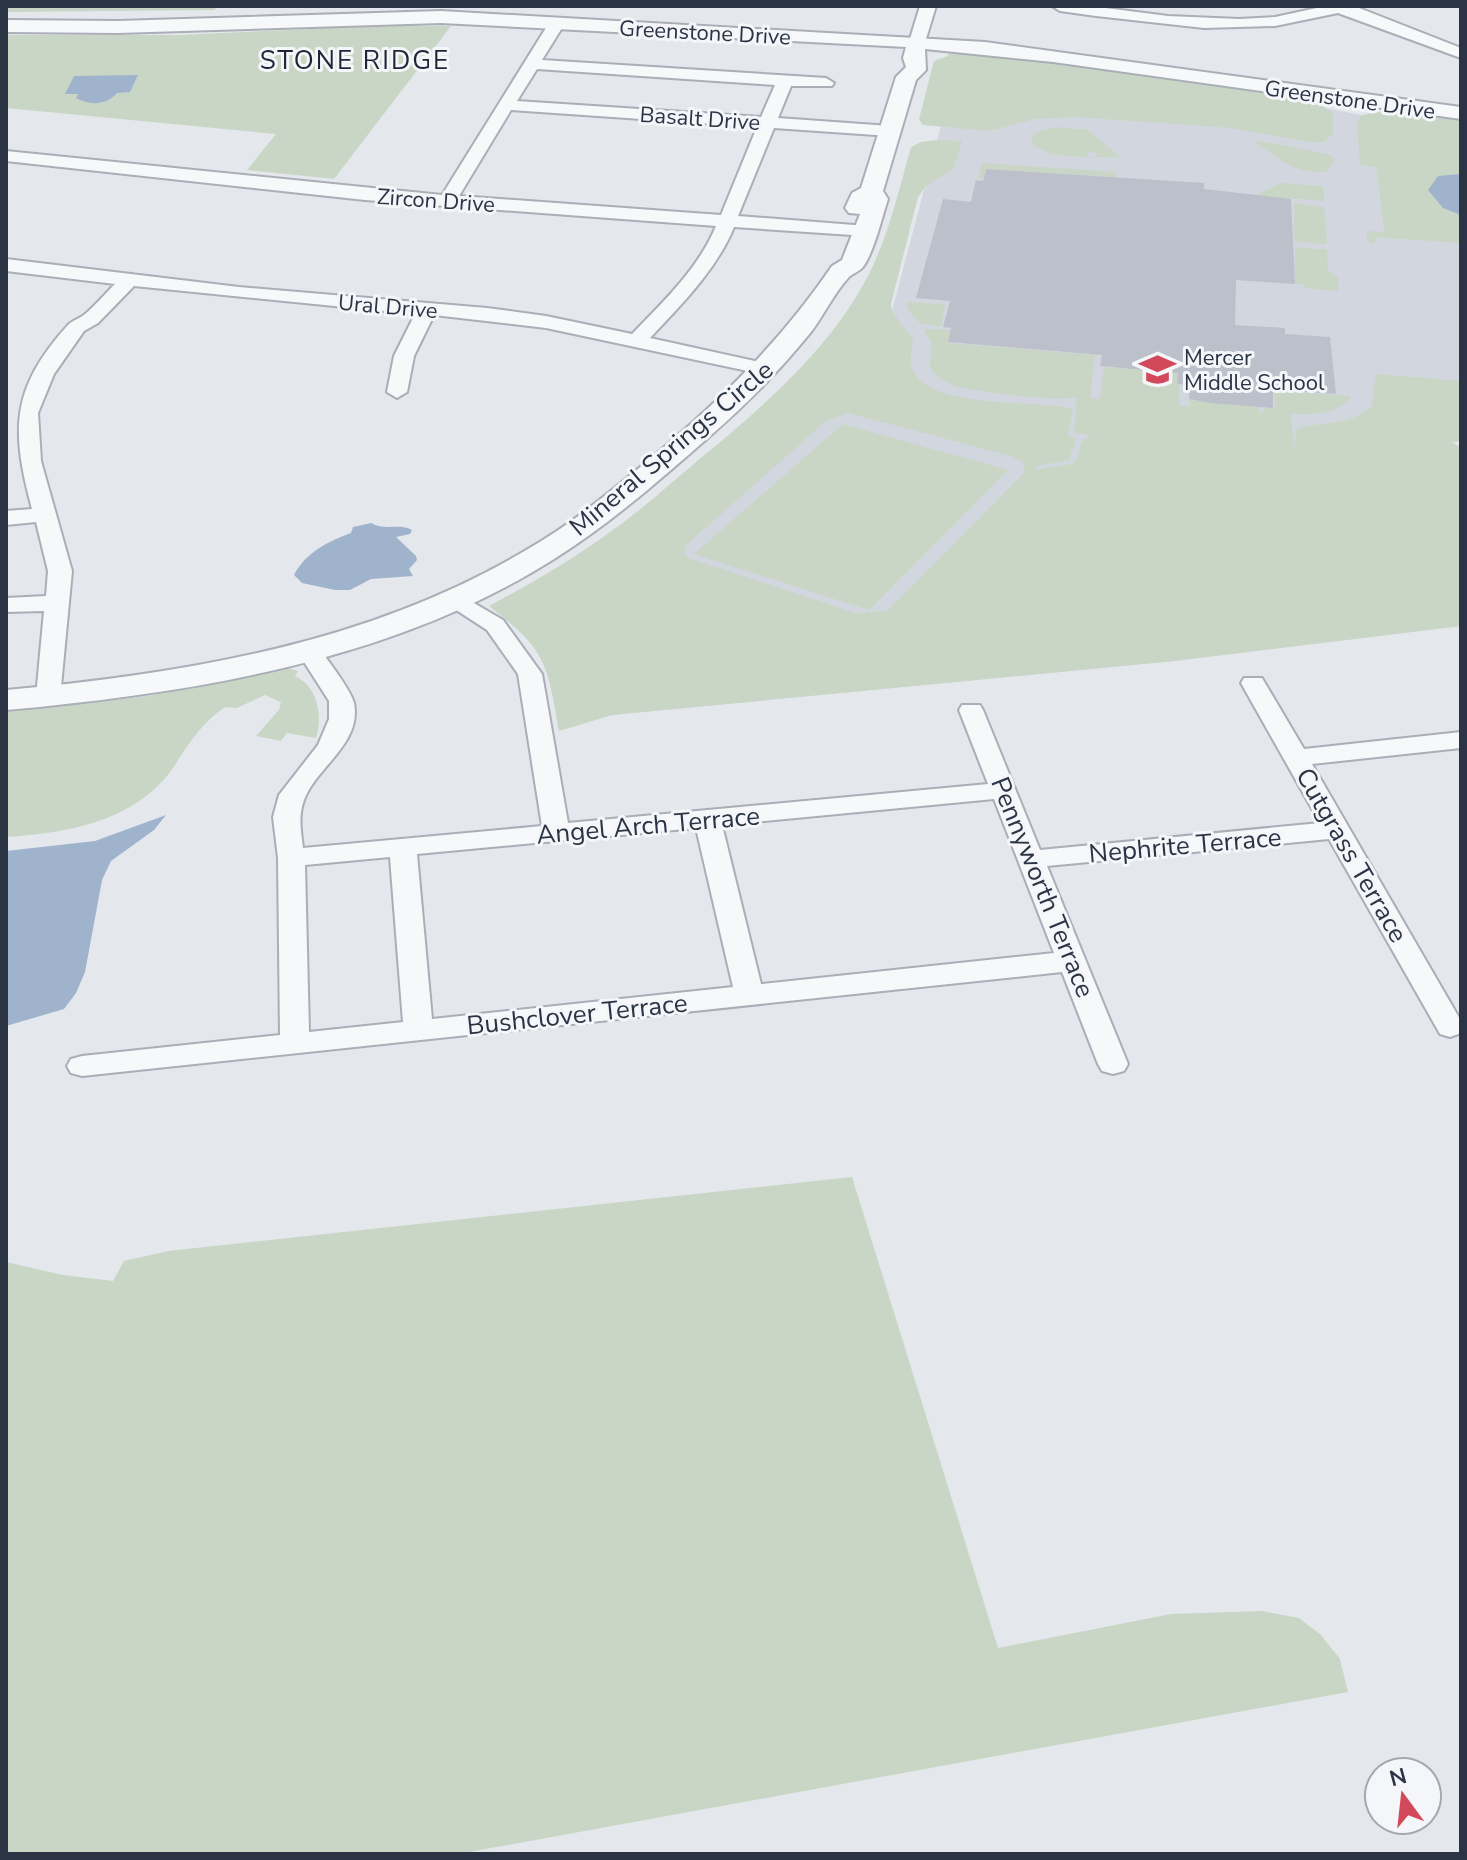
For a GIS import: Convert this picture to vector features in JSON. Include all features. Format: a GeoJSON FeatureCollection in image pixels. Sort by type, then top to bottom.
{"type":"FeatureCollection","features":[{"type":"Feature","properties":{"kind":"street"},"geometry":{"type":"LineString","coordinates":[[913,56],[928,6]]}},
{"type":"Feature","properties":{"kind":"street"},"geometry":{"type":"LineString","coordinates":[[1060,6],[1155,21],[1212,26],[1285,22],[1340,7],[1461,53]]}},
{"type":"Feature","properties":{"kind":"street","name":"Greenstone Drive"},"geometry":{"type":"LineString","coordinates":[[6,26],[127,27],[392,17],[557,23],[828,40],[913,56],[1001,51],[1120,65],[1352,101],[1461,113]]}},
{"type":"Feature","properties":{"kind":"street"},"geometry":{"type":"LineString","coordinates":[[447,201],[557,23]]}},
{"type":"Feature","properties":{"kind":"street","name":"Mineral Springs Circle"},"geometry":{"type":"LineString","coordinates":[[6,700],[205,675],[309,651],[455,599],[524,564],[581,528],[684,444],[766,369],[801,328],[841,271],[853,264],[858,230],[877,199],[871,192],[913,56]]}},
{"type":"Feature","properties":{"kind":"street","name":"Basalt Drive"},"geometry":{"type":"LineString","coordinates":[[533,64],[826,83]]}},
{"type":"Feature","properties":{"kind":"street"},"geometry":{"type":"LineString","coordinates":[[636,342],[681,294],[720,239],[785,80]]}},
{"type":"Feature","properties":{"kind":"street","name":"Basalt Drive"},"geometry":{"type":"LineString","coordinates":[[509,105],[890,131]]}},
{"type":"Feature","properties":{"kind":"street","name":"Zircon Drive"},"geometry":{"type":"LineString","coordinates":[[6,156],[447,201],[858,230]]}},
{"type":"Feature","properties":{"kind":"street","name":"Ural Drive"},"geometry":{"type":"LineString","coordinates":[[6,265],[546,322],[766,369]]}},
{"type":"Feature","properties":{"kind":"street"},"geometry":{"type":"LineString","coordinates":[[48,697],[60,571],[30,461],[28,413],[44,374],[77,327],[91,319],[129,280]]}},
{"type":"Feature","properties":{"kind":"street"},"geometry":{"type":"LineString","coordinates":[[397,392],[404,356],[427,310]]}},
{"type":"Feature","properties":{"kind":"street"},"geometry":{"type":"LineString","coordinates":[[6,518],[43,515]]}},
{"type":"Feature","properties":{"kind":"street"},"geometry":{"type":"LineString","coordinates":[[455,599],[495,625],[530,674],[556,833]]}},
{"type":"Feature","properties":{"kind":"street"},"geometry":{"type":"LineString","coordinates":[[6,605],[59,603]]}},
{"type":"Feature","properties":{"kind":"street"},"geometry":{"type":"LineString","coordinates":[[295,1043],[291,858],[286,832],[292,795],[330,747],[342,719],[341,701],[309,651]]}},
{"type":"Feature","properties":{"kind":"street","name":"Cutgrass Terrace"},"geometry":{"type":"LineString","coordinates":[[1253,683],[1450,1027]]}},
{"type":"Feature","properties":{"kind":"street","name":"Pennyworth Terrace"},"geometry":{"type":"LineString","coordinates":[[971,710],[1113,1064]]}},
{"type":"Feature","properties":{"kind":"street"},"geometry":{"type":"LineString","coordinates":[[1296,758],[1461,740]]}},
{"type":"Feature","properties":{"kind":"street","name":"Angel Arch Terrace"},"geometry":{"type":"LineString","coordinates":[[291,858],[1005,790]]}},
{"type":"Feature","properties":{"kind":"street"},"geometry":{"type":"LineString","coordinates":[[707,820],[750,996]]}},
{"type":"Feature","properties":{"kind":"street","name":"Nephrite Terrace"},"geometry":{"type":"LineString","coordinates":[[1033,859],[1338,830]]}},
{"type":"Feature","properties":{"kind":"street"},"geometry":{"type":"LineString","coordinates":[[403,848],[418,1030]]}},
{"type":"Feature","properties":{"kind":"street","name":"Bushclover Terrace"},"geometry":{"type":"LineString","coordinates":[[82,1066],[1072,961]]}},
{"type":"Feature","properties":{"kind":"shaded area","name":"Mercer Middle School"},"geometry":{"type":"Polygon","coordinates":[[[956,69],[1319,107],[1362,115],[1357,121],[1461,240],[1461,441],[1452,442],[1461,450],[1461,626],[1174,661],[612,715],[630,567],[892,311],[956,69]]]}},
{"type":"Feature","properties":{"kind":"green space"},"geometry":{"type":"Polygon","coordinates":[[[6,6],[216,6],[215,10],[6,12],[6,6]]]}},
{"type":"Feature","properties":{"kind":"green space"},"geometry":{"type":"Polygon","coordinates":[[[376,26],[451,26],[334,179],[247,170],[276,134],[6,108],[6,35],[180,35],[376,26]]]}},
{"type":"Feature","properties":{"kind":"green space"},"geometry":{"type":"Polygon","coordinates":[[[949,53],[1065,63],[1315,101],[1333,113],[1333,134],[1324,142],[1309,142],[1231,128],[1075,117],[1035,119],[990,131],[923,125],[919,119],[934,61],[949,53]]]}},
{"type":"Feature","properties":{"kind":"green space"},"geometry":{"type":"Polygon","coordinates":[[[1377,112],[1461,118],[1461,243],[1375,237],[1374,243],[1367,242],[1367,231],[1383,232],[1384,229],[1376,167],[1360,164],[1357,121],[1362,115],[1377,112]]]}},
{"type":"Feature","properties":{"kind":"green space"},"geometry":{"type":"Polygon","coordinates":[[[1055,127],[1088,130],[1120,157],[1094,157],[1098,153],[1086,152],[1089,157],[1058,155],[1031,143],[1034,133],[1055,127]]]}},
{"type":"Feature","properties":{"kind":"green space"},"geometry":{"type":"Polygon","coordinates":[[[962,141],[954,168],[926,186],[918,197],[891,304],[892,311],[913,340],[910,359],[919,380],[936,390],[983,400],[1073,409],[1068,436],[1076,438],[1069,460],[1036,466],[1035,470],[1072,464],[1083,439],[1089,438],[1089,435],[1074,433],[1077,397],[1018,396],[952,385],[930,368],[931,342],[924,329],[950,330],[948,343],[1095,355],[1090,398],[1100,399],[1104,367],[1178,373],[1180,406],[1190,406],[1190,400],[1259,407],[1259,412],[1263,413],[1264,408],[1275,408],[1274,391],[1351,396],[1346,403],[1332,410],[1316,414],[1291,414],[1294,452],[1297,429],[1345,420],[1372,406],[1376,374],[1461,381],[1461,441],[1452,442],[1461,448],[1461,476],[1458,475],[1461,477],[1461,626],[1174,661],[612,715],[559,731],[551,687],[540,658],[532,645],[489,606],[561,565],[629,518],[795,374],[836,326],[869,274],[888,228],[911,147],[921,142],[962,141]],[[848,413],[826,421],[686,545],[684,553],[688,558],[855,613],[887,611],[1025,472],[1022,461],[848,413]]]}},
{"type":"Feature","properties":{"kind":"green space"},"geometry":{"type":"Polygon","coordinates":[[[1255,142],[1328,154],[1335,159],[1328,171],[1298,169],[1255,142]]]}},
{"type":"Feature","properties":{"kind":"green space"},"geometry":{"type":"Polygon","coordinates":[[[982,163],[1116,172],[1115,177],[1111,177],[986,169],[983,179],[978,179],[982,163]]]}},
{"type":"Feature","properties":{"kind":"green space"},"geometry":{"type":"Polygon","coordinates":[[[1280,183],[1319,186],[1323,188],[1324,201],[1255,196],[1280,183]]]}},
{"type":"Feature","properties":{"kind":"green space"},"geometry":{"type":"Polygon","coordinates":[[[1294,203],[1324,207],[1327,244],[1294,242],[1294,203]]]}},
{"type":"Feature","properties":{"kind":"green space"},"geometry":{"type":"Polygon","coordinates":[[[1295,247],[1327,250],[1328,270],[1338,277],[1338,291],[1305,288],[1304,284],[1295,283],[1295,247]]]}},
{"type":"Feature","properties":{"kind":"green space"},"geometry":{"type":"Polygon","coordinates":[[[907,302],[945,304],[941,326],[920,323],[908,309],[907,302]]]}},
{"type":"Feature","properties":{"kind":"green space"},"geometry":{"type":"Polygon","coordinates":[[[843,424],[1008,470],[869,610],[694,554],[843,424]]]}},
{"type":"Feature","properties":{"kind":"green space"},"geometry":{"type":"Polygon","coordinates":[[[288,668],[298,671],[295,676],[314,695],[319,721],[316,738],[287,733],[281,741],[256,736],[279,710],[281,702],[265,695],[237,708],[225,707],[202,727],[157,786],[119,813],[75,828],[6,837],[6,712],[148,696],[288,668]]]}},
{"type":"Feature","properties":{"kind":"green space"},"geometry":{"type":"Polygon","coordinates":[[[852,1177],[998,1648],[1171,1614],[1262,1611],[1299,1618],[1321,1635],[1340,1659],[1348,1692],[458,1854],[6,1854],[6,1262],[63,1275],[113,1281],[124,1261],[168,1251],[852,1177]]]}},
{"type":"Feature","properties":{"kind":"water"},"geometry":{"type":"Polygon","coordinates":[[[138,75],[130,92],[117,93],[103,102],[87,102],[76,98],[78,94],[65,94],[74,76],[138,75]]]}},
{"type":"Feature","properties":{"kind":"water"},"geometry":{"type":"Polygon","coordinates":[[[1461,174],[1461,215],[1443,208],[1428,190],[1438,176],[1461,174]]]}},
{"type":"Feature","properties":{"kind":"water"},"geometry":{"type":"Polygon","coordinates":[[[371,523],[412,530],[410,534],[396,537],[416,556],[417,560],[409,569],[413,576],[371,579],[350,590],[335,590],[302,583],[294,575],[319,548],[351,533],[353,527],[371,523]]]}},
{"type":"Feature","properties":{"kind":"water"},"geometry":{"type":"Polygon","coordinates":[[[166,815],[154,830],[111,861],[102,880],[85,972],[76,993],[64,1009],[6,1026],[6,851],[95,841],[166,815]]]}},
{"type":"Feature","properties":{"kind":"building","name":"Mercer Middle School"},"geometry":{"type":"Polygon","coordinates":[[[986,169],[1204,183],[1204,189],[1291,199],[1295,284],[1236,280],[1235,325],[1285,328],[1285,334],[1330,337],[1336,394],[1273,390],[1273,408],[1211,403],[1189,399],[1190,385],[1177,384],[1178,373],[1100,366],[1102,355],[948,342],[951,328],[943,327],[950,301],[916,298],[943,199],[971,202],[976,180],[983,181],[986,169]]]}},
{"type":"Feature","properties":{"kind":"place","name":"Mercer Middle School"},"geometry":{"type":"Point","coordinates":[1158,370]}},
{"type":"Feature","properties":{"kind":"district","name":"STONE RIDGE"},"geometry":{"type":"Point","coordinates":[355,60]}}]}
